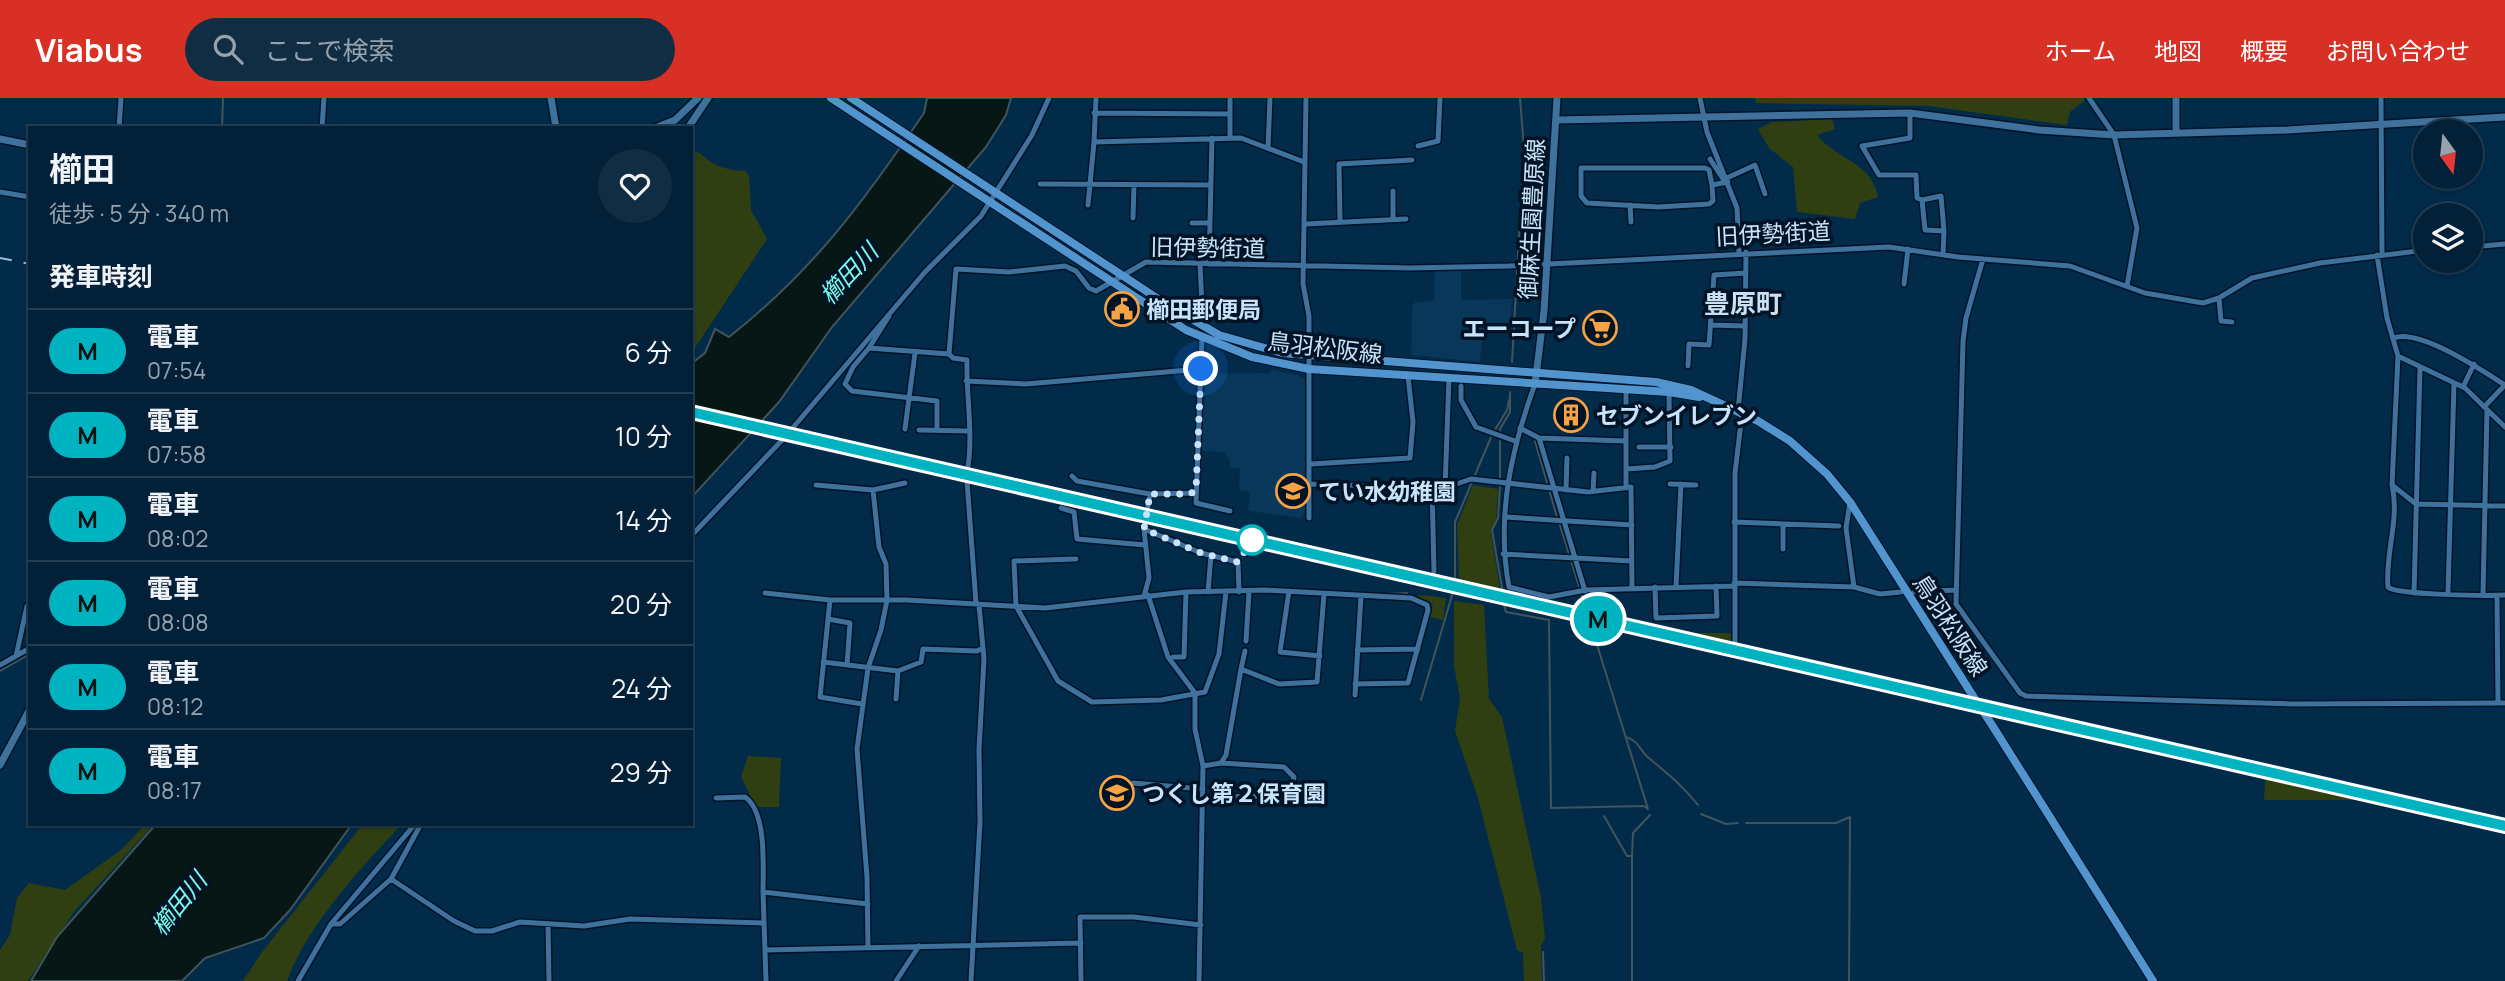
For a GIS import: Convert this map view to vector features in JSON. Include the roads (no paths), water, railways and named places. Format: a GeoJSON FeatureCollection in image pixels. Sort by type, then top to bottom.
{"type":"FeatureCollection","features":[{"type":"Feature","properties":{"kind":"main road"},"geometry":{"type":"LineString","coordinates":[[551,98],[556,126]]}},
{"type":"Feature","properties":{"kind":"main road"},"geometry":{"type":"LineString","coordinates":[[660,126],[689,109],[698,98]]}},
{"type":"Feature","properties":{"kind":"main road"},"geometry":{"type":"LineString","coordinates":[[689,126],[708,98]]}},
{"type":"Feature","properties":{"kind":"main road","name":"鳥羽松阪線"},"geometry":{"type":"LineString","coordinates":[[831,98],[1202,339],[1252,357],[1309,369],[1669,392],[1720,402]]}},
{"type":"Feature","properties":{"kind":"main road","name":"鳥羽松阪線"},"geometry":{"type":"LineString","coordinates":[[851,98],[1203,327],[1253,346],[1308,357],[1656,382],[1690,390],[1720,402],[1773,429],[1807,455],[1850,502],[2154,981]]}},
{"type":"Feature","properties":{"kind":"main road","name":"御麻生園豊原線"},"geometry":{"type":"LineString","coordinates":[[1535,384],[1547,263],[1557,98]]}},
{"type":"Feature","properties":{"kind":"main road"},"geometry":{"type":"LineString","coordinates":[[2176,98],[2176,134]]}},
{"type":"Feature","properties":{"kind":"main road"},"geometry":{"type":"LineString","coordinates":[[1556,120],[1704,120],[1910,113],[2039,130],[2115,135],[2505,117]]}},
{"type":"Feature","properties":{"kind":"main road"},"geometry":{"type":"LineString","coordinates":[[0,139],[28,145]]}},
{"type":"Feature","properties":{"kind":"main road"},"geometry":{"type":"LineString","coordinates":[[0,765],[28,713]]}},
{"type":"Feature","properties":{"kind":"street"},"geometry":{"type":"LineString","coordinates":[[120,126],[121,98]]}},
{"type":"Feature","properties":{"kind":"street"},"geometry":{"type":"LineString","coordinates":[[322,126],[324,98]]}},
{"type":"Feature","properties":{"kind":"street"},"geometry":{"type":"LineString","coordinates":[[688,98],[689,109]]}},
{"type":"Feature","properties":{"kind":"street"},"geometry":{"type":"LineString","coordinates":[[693,534],[785,437],[890,313],[981,216],[991,190],[1032,135],[1049,98]]}},
{"type":"Feature","properties":{"kind":"street"},"geometry":{"type":"LineString","coordinates":[[1088,205],[1096,98]]}},
{"type":"Feature","properties":{"kind":"street"},"geometry":{"type":"LineString","coordinates":[[1230,98],[1230,138]]}},
{"type":"Feature","properties":{"kind":"street"},"geometry":{"type":"LineString","coordinates":[[1268,148],[1270,98]]}},
{"type":"Feature","properties":{"kind":"street"},"geometry":{"type":"LineString","coordinates":[[1306,98],[1306,224],[1303,265],[1309,316],[1309,518]]}},
{"type":"Feature","properties":{"kind":"street"},"geometry":{"type":"LineString","coordinates":[[1418,146],[1437,141],[1440,98]]}},
{"type":"Feature","properties":{"kind":"street"},"geometry":{"type":"LineString","coordinates":[[1700,98],[1704,120],[1739,216],[1746,273],[1735,473],[1735,655]]}},
{"type":"Feature","properties":{"kind":"street"},"geometry":{"type":"LineString","coordinates":[[2089,98],[2115,135],[2137,228],[2127,286]]}},
{"type":"Feature","properties":{"kind":"street"},"geometry":{"type":"LineString","coordinates":[[2381,98],[2379,255],[2386,318],[2398,356],[2392,485],[2396,502],[2388,551],[2388,587],[2393,592],[2505,595]]}},
{"type":"Feature","properties":{"kind":"street"},"geometry":{"type":"LineString","coordinates":[[1094,113],[1230,114]]}},
{"type":"Feature","properties":{"kind":"street"},"geometry":{"type":"LineString","coordinates":[[1910,113],[1910,138],[1862,146],[1879,175],[1916,175],[1917,198],[1922,200],[1941,196],[1943,255]]}},
{"type":"Feature","properties":{"kind":"street"},"geometry":{"type":"LineString","coordinates":[[1209,264],[1212,138]]}},
{"type":"Feature","properties":{"kind":"street"},"geometry":{"type":"LineString","coordinates":[[1094,142],[1241,138],[1304,162]]}},
{"type":"Feature","properties":{"kind":"street"},"geometry":{"type":"LineString","coordinates":[[1710,159],[1727,181]]}},
{"type":"Feature","properties":{"kind":"street"},"geometry":{"type":"LineString","coordinates":[[1339,220],[1339,164],[1412,160]]}},
{"type":"Feature","properties":{"kind":"street"},"geometry":{"type":"LineString","coordinates":[[1712,185],[1727,181],[1755,165],[1765,194]]}},
{"type":"Feature","properties":{"kind":"street"},"geometry":{"type":"LineString","coordinates":[[1581,168],[1705,168],[1709,170],[1712,185],[1713,201],[1709,204],[1630,205],[1582,201],[1581,168]]}},
{"type":"Feature","properties":{"kind":"street"},"geometry":{"type":"LineString","coordinates":[[1040,184],[1211,186]]}},
{"type":"Feature","properties":{"kind":"street"},"geometry":{"type":"LineString","coordinates":[[1133,218],[1134,185]]}},
{"type":"Feature","properties":{"kind":"street"},"geometry":{"type":"LineString","coordinates":[[1393,191],[1393,219]]}},
{"type":"Feature","properties":{"kind":"street"},"geometry":{"type":"LineString","coordinates":[[0,192],[28,197]]}},
{"type":"Feature","properties":{"kind":"street"},"geometry":{"type":"LineString","coordinates":[[1922,200],[1925,230],[1944,232]]}},
{"type":"Feature","properties":{"kind":"street"},"geometry":{"type":"LineString","coordinates":[[1630,205],[1631,222]]}},
{"type":"Feature","properties":{"kind":"street"},"geometry":{"type":"LineString","coordinates":[[1306,224],[1329,224],[1339,220],[1406,219]]}},
{"type":"Feature","properties":{"kind":"street"},"geometry":{"type":"LineString","coordinates":[[1192,223],[1210,223]]}},
{"type":"Feature","properties":{"kind":"street"},"geometry":{"type":"LineString","coordinates":[[2483,246],[2505,244]]}},
{"type":"Feature","properties":{"kind":"street","name":"旧伊勢街道"},"geometry":{"type":"LineString","coordinates":[[1113,282],[1146,262],[1509,266],[1742,252],[1779,254],[1850,247],[1908,249],[1943,255],[2070,266],[2145,293],[2203,303],[2219,298],[2252,278],[2413,251]]}},
{"type":"Feature","properties":{"kind":"street"},"geometry":{"type":"LineString","coordinates":[[1904,284],[1908,249]]}},
{"type":"Feature","properties":{"kind":"street"},"geometry":{"type":"LineString","coordinates":[[1983,259],[1966,318],[1964,341],[1955,604],[2020,693],[2026,696],[2292,704],[2502,703],[2497,596]]}},
{"type":"Feature","properties":{"kind":"street"},"geometry":{"type":"LineString","coordinates":[[1200,264],[1203,327],[1196,503],[1230,511]]}},
{"type":"Feature","properties":{"kind":"street"},"geometry":{"type":"LineString","coordinates":[[949,354],[956,269],[1009,272],[1065,266],[1076,271],[1094,291],[1113,282]]}},
{"type":"Feature","properties":{"kind":"street"},"geometry":{"type":"LineString","coordinates":[[1688,366],[1689,344],[1709,345],[1714,275],[1746,273]]}},
{"type":"Feature","properties":{"kind":"street"},"geometry":{"type":"LineString","coordinates":[[2219,298],[2221,321],[2232,322]]}},
{"type":"Feature","properties":{"kind":"street"},"geometry":{"type":"LineString","coordinates":[[890,313],[888,322],[852,367],[845,384],[852,391],[937,401],[937,430]]}},
{"type":"Feature","properties":{"kind":"street"},"geometry":{"type":"LineString","coordinates":[[1710,324],[1745,326]]}},
{"type":"Feature","properties":{"kind":"street"},"geometry":{"type":"LineString","coordinates":[[2394,338],[2415,338],[2474,364],[2505,385],[2486,408],[2483,594]]}},
{"type":"Feature","properties":{"kind":"street"},"geometry":{"type":"LineString","coordinates":[[869,348],[949,354],[953,358],[967,360],[967,431],[971,459],[967,472]]}},
{"type":"Feature","properties":{"kind":"street"},"geometry":{"type":"LineString","coordinates":[[905,429],[915,352]]}},
{"type":"Feature","properties":{"kind":"street"},"geometry":{"type":"LineString","coordinates":[[2398,356],[2463,387],[2505,427]]}},
{"type":"Feature","properties":{"kind":"street"},"geometry":{"type":"LineString","coordinates":[[2463,387],[2474,364]]}},
{"type":"Feature","properties":{"kind":"street"},"geometry":{"type":"LineString","coordinates":[[2414,593],[2420,368]]}},
{"type":"Feature","properties":{"kind":"street"},"geometry":{"type":"LineString","coordinates":[[966,381],[1026,384],[1201,369]]}},
{"type":"Feature","properties":{"kind":"street"},"geometry":{"type":"LineString","coordinates":[[1311,464],[1410,458],[1413,422],[1408,376]]}},
{"type":"Feature","properties":{"kind":"street"},"geometry":{"type":"LineString","coordinates":[[1445,488],[1449,378]]}},
{"type":"Feature","properties":{"kind":"street"},"geometry":{"type":"LineString","coordinates":[[1535,384],[1520,428],[1512,440],[1503,554],[1509,587],[1549,597],[1584,591],[1734,585],[1854,587],[1880,594],[1901,592]]}},
{"type":"Feature","properties":{"kind":"street"},"geometry":{"type":"LineString","coordinates":[[2448,592],[2454,384]]}},
{"type":"Feature","properties":{"kind":"street"},"geometry":{"type":"LineString","coordinates":[[1461,386],[1461,400],[1476,428],[1512,440]]}},
{"type":"Feature","properties":{"kind":"street"},"geometry":{"type":"LineString","coordinates":[[1626,390],[1626,488]]}},
{"type":"Feature","properties":{"kind":"street"},"geometry":{"type":"LineString","coordinates":[[1626,469],[1655,467],[1670,461],[1669,392]]}},
{"type":"Feature","properties":{"kind":"street"},"geometry":{"type":"LineString","coordinates":[[1520,428],[1539,438],[1625,441]]}},
{"type":"Feature","properties":{"kind":"street"},"geometry":{"type":"LineString","coordinates":[[919,430],[967,431]]}},
{"type":"Feature","properties":{"kind":"street"},"geometry":{"type":"LineString","coordinates":[[1539,438],[1550,487],[1584,591]]}},
{"type":"Feature","properties":{"kind":"street"},"geometry":{"type":"LineString","coordinates":[[1639,447],[1671,447]]}},
{"type":"Feature","properties":{"kind":"street"},"geometry":{"type":"LineString","coordinates":[[1566,458],[1566,490]]}},
{"type":"Feature","properties":{"kind":"street"},"geometry":{"type":"LineString","coordinates":[[1593,491],[1594,473]]}},
{"type":"Feature","properties":{"kind":"street"},"geometry":{"type":"LineString","coordinates":[[1072,476],[1077,481],[1150,494],[1195,493]]}},
{"type":"Feature","properties":{"kind":"street"},"geometry":{"type":"LineString","coordinates":[[1311,484],[1445,488],[1473,480],[1566,490],[1593,491],[1631,487],[1632,588]]}},
{"type":"Feature","properties":{"kind":"street"},"geometry":{"type":"LineString","coordinates":[[967,481],[983,648],[971,981]]}},
{"type":"Feature","properties":{"kind":"street"},"geometry":{"type":"LineString","coordinates":[[816,485],[873,490],[905,483]]}},
{"type":"Feature","properties":{"kind":"street"},"geometry":{"type":"LineString","coordinates":[[1670,484],[1696,485]]}},
{"type":"Feature","properties":{"kind":"street"},"geometry":{"type":"LineString","coordinates":[[1676,587],[1681,484]]}},
{"type":"Feature","properties":{"kind":"street"},"geometry":{"type":"LineString","coordinates":[[2392,485],[2416,504],[2505,506]]}},
{"type":"Feature","properties":{"kind":"street"},"geometry":{"type":"LineString","coordinates":[[1432,486],[1434,572]]}},
{"type":"Feature","properties":{"kind":"street"},"geometry":{"type":"LineString","coordinates":[[868,948],[868,904],[857,764],[868,668],[881,630],[887,600],[886,564],[879,547],[873,490]]}},
{"type":"Feature","properties":{"kind":"street"},"geometry":{"type":"LineString","coordinates":[[1150,494],[1144,529],[1149,578],[1145,595],[1168,657],[1195,695],[1195,729],[1203,766],[1199,981]]}},
{"type":"Feature","properties":{"kind":"street"},"geometry":{"type":"LineString","coordinates":[[1850,502],[1846,528],[1854,587]]}},
{"type":"Feature","properties":{"kind":"street"},"geometry":{"type":"LineString","coordinates":[[1061,508],[1074,512],[1077,539],[1144,545]]}},
{"type":"Feature","properties":{"kind":"street"},"geometry":{"type":"LineString","coordinates":[[1505,517],[1632,525]]}},
{"type":"Feature","properties":{"kind":"street"},"geometry":{"type":"LineString","coordinates":[[1734,522],[1839,526]]}},
{"type":"Feature","properties":{"kind":"street"},"geometry":{"type":"LineString","coordinates":[[1783,524],[1783,550]]}},
{"type":"Feature","properties":{"kind":"street"},"geometry":{"type":"LineString","coordinates":[[1144,529],[1211,555],[1238,562],[1239,592]]}},
{"type":"Feature","properties":{"kind":"street"},"geometry":{"type":"LineString","coordinates":[[1503,554],[1632,561]]}},
{"type":"Feature","properties":{"kind":"street"},"geometry":{"type":"LineString","coordinates":[[1208,592],[1211,555]]}},
{"type":"Feature","properties":{"kind":"street"},"geometry":{"type":"LineString","coordinates":[[1076,559],[1014,561],[1016,606],[1058,681],[1092,702],[1161,700],[1195,695],[1206,689],[1219,654],[1226,592]]}},
{"type":"Feature","properties":{"kind":"street"},"geometry":{"type":"LineString","coordinates":[[1655,587],[1656,618],[1717,617],[1717,586]]}},
{"type":"Feature","properties":{"kind":"street"},"geometry":{"type":"LineString","coordinates":[[1914,592],[1956,590]]}},
{"type":"Feature","properties":{"kind":"street"},"geometry":{"type":"LineString","coordinates":[[1289,591],[1280,652],[1320,656]]}},
{"type":"Feature","properties":{"kind":"street"},"geometry":{"type":"LineString","coordinates":[[765,593],[830,600],[887,600],[1045,608],[1093,605],[1145,595],[1186,592],[1289,591],[1411,598],[1427,605],[1428,610],[1409,682],[1355,684]]}},
{"type":"Feature","properties":{"kind":"street"},"geometry":{"type":"LineString","coordinates":[[1173,657],[1184,657],[1186,592]]}},
{"type":"Feature","properties":{"kind":"street"},"geometry":{"type":"LineString","coordinates":[[1246,641],[1248,592]]}},
{"type":"Feature","properties":{"kind":"street"},"geometry":{"type":"LineString","coordinates":[[1241,669],[1279,684],[1317,682],[1324,594]]}},
{"type":"Feature","properties":{"kind":"street"},"geometry":{"type":"LineString","coordinates":[[1355,695],[1361,596]]}},
{"type":"Feature","properties":{"kind":"street"},"geometry":{"type":"LineString","coordinates":[[830,600],[820,697],[862,704]]}},
{"type":"Feature","properties":{"kind":"street"},"geometry":{"type":"LineString","coordinates":[[16,656],[27,606]]}},
{"type":"Feature","properties":{"kind":"street"},"geometry":{"type":"LineString","coordinates":[[828,619],[850,623],[847,665]]}},
{"type":"Feature","properties":{"kind":"street"},"geometry":{"type":"LineString","coordinates":[[823,662],[898,671],[921,662],[923,649],[977,651],[983,648]]}},
{"type":"Feature","properties":{"kind":"street"},"geometry":{"type":"LineString","coordinates":[[0,665],[28,649]]}},
{"type":"Feature","properties":{"kind":"street"},"geometry":{"type":"LineString","coordinates":[[1357,650],[1418,649]]}},
{"type":"Feature","properties":{"kind":"street"},"geometry":{"type":"LineString","coordinates":[[1221,763],[1232,729],[1245,651]]}},
{"type":"Feature","properties":{"kind":"street"},"geometry":{"type":"LineString","coordinates":[[896,699],[898,671]]}},
{"type":"Feature","properties":{"kind":"street"},"geometry":{"type":"LineString","coordinates":[[1203,766],[1221,763],[1284,767],[1294,779],[1291,796]]}},
{"type":"Feature","properties":{"kind":"street"},"geometry":{"type":"LineString","coordinates":[[1133,783],[1203,789]]}},
{"type":"Feature","properties":{"kind":"street"},"geometry":{"type":"LineString","coordinates":[[716,798],[745,797],[751,802],[763,833],[766,981]]}},
{"type":"Feature","properties":{"kind":"street"},"geometry":{"type":"LineString","coordinates":[[1203,797],[1314,797]]}},
{"type":"Feature","properties":{"kind":"street"},"geometry":{"type":"LineString","coordinates":[[298,981],[331,924],[413,826]]}},
{"type":"Feature","properties":{"kind":"street"},"geometry":{"type":"LineString","coordinates":[[331,924],[340,924],[391,879],[420,826]]}},
{"type":"Feature","properties":{"kind":"street"},"geometry":{"type":"LineString","coordinates":[[391,879],[469,929],[487,932],[520,922],[584,926],[630,919],[764,923]]}},
{"type":"Feature","properties":{"kind":"street"},"geometry":{"type":"LineString","coordinates":[[764,892],[868,904]]}},
{"type":"Feature","properties":{"kind":"street"},"geometry":{"type":"LineString","coordinates":[[1081,981],[1080,917],[1134,916],[1201,925]]}},
{"type":"Feature","properties":{"kind":"street"},"geometry":{"type":"LineString","coordinates":[[548,924],[549,981]]}},
{"type":"Feature","properties":{"kind":"street"},"geometry":{"type":"LineString","coordinates":[[765,950],[1081,943]]}},
{"type":"Feature","properties":{"kind":"street"},"geometry":{"type":"LineString","coordinates":[[896,981],[919,946]]}},
{"type":"Feature","properties":{"kind":"water","name":"櫛田川"},"geometry":{"type":"Polygon","coordinates":[[[927,98],[1011,98],[1006,115],[986,147],[832,327],[779,402],[693,496],[693,362],[705,353],[715,329],[729,337],[812,260],[858,205],[924,113],[927,98]]]}},
{"type":"Feature","properties":{"kind":"water","name":"櫛田川"},"geometry":{"type":"Polygon","coordinates":[[[154,826],[351,826],[290,910],[264,938],[205,958],[182,981],[31,981],[57,937],[154,826]]]}},
{"type":"Feature","properties":{"kind":"waterway"},"geometry":{"type":"LineString","coordinates":[[222,126],[223,98]]}},
{"type":"Feature","properties":{"kind":"waterway"},"geometry":{"type":"LineString","coordinates":[[1512,362],[1524,149],[1520,98]]}},
{"type":"Feature","properties":{"kind":"waterway"},"geometry":{"type":"LineString","coordinates":[[1500,434],[1510,412],[1510,392]]}},
{"type":"Feature","properties":{"kind":"waterway"},"geometry":{"type":"LineString","coordinates":[[1495,430],[1507,410],[1509,400]]}},
{"type":"Feature","properties":{"kind":"waterway"},"geometry":{"type":"LineString","coordinates":[[1455,582],[1455,522],[1492,435]]}},
{"type":"Feature","properties":{"kind":"waterway"},"geometry":{"type":"LineString","coordinates":[[1500,440],[1500,479]]}},
{"type":"Feature","properties":{"kind":"waterway"},"geometry":{"type":"LineString","coordinates":[[1535,441],[1557,517]]}},
{"type":"Feature","properties":{"kind":"waterway"},"geometry":{"type":"LineString","coordinates":[[1500,487],[1498,518],[1492,530],[1503,594]]}},
{"type":"Feature","properties":{"kind":"waterway"},"geometry":{"type":"LineString","coordinates":[[1559,522],[1648,809]]}},
{"type":"Feature","properties":{"kind":"waterway"},"geometry":{"type":"LineString","coordinates":[[1421,700],[1453,592]]}},
{"type":"Feature","properties":{"kind":"waterway"},"geometry":{"type":"LineString","coordinates":[[1387,594],[1407,593]]}},
{"type":"Feature","properties":{"kind":"waterway"},"geometry":{"type":"LineString","coordinates":[[1504,605],[1506,612],[1549,620],[1551,808],[1644,806],[1648,809]]}},
{"type":"Feature","properties":{"kind":"waterway"},"geometry":{"type":"LineString","coordinates":[[0,671],[28,655]]}},
{"type":"Feature","properties":{"kind":"waterway"},"geometry":{"type":"LineString","coordinates":[[1626,737],[1634,741],[1646,756],[1681,786],[1698,805]]}},
{"type":"Feature","properties":{"kind":"waterway"},"geometry":{"type":"LineString","coordinates":[[1701,814],[1726,824],[1738,823]]}},
{"type":"Feature","properties":{"kind":"waterway"},"geometry":{"type":"LineString","coordinates":[[1632,856],[1633,833],[1650,815]]}},
{"type":"Feature","properties":{"kind":"waterway"},"geometry":{"type":"LineString","coordinates":[[1604,816],[1627,856],[1632,856],[1632,981]]}},
{"type":"Feature","properties":{"kind":"waterway"},"geometry":{"type":"LineString","coordinates":[[1746,823],[1836,823],[1850,817],[1849,981]]}},
{"type":"Feature","properties":{"kind":"waterway"},"geometry":{"type":"LineString","coordinates":[[1543,952],[1544,981]]}},
{"type":"Feature","properties":{"kind":"railway"},"geometry":{"type":"LineString","coordinates":[[0,258],[28,264]]}},
{"type":"Feature","properties":{"kind":"railway"},"geometry":{"type":"LineString","coordinates":[[693,412],[2505,826]]}},
{"type":"Feature","properties":{"kind":"train","name":"M"},"geometry":{"type":"LineString","coordinates":[[693,412],[2505,826]]}},
{"type":"Feature","properties":{"kind":"place","name":"櫛田郵便局"},"geometry":{"type":"Point","coordinates":[1122,309]}},
{"type":"Feature","properties":{"kind":"place","name":"エーコープ"},"geometry":{"type":"Point","coordinates":[1600,328]}},
{"type":"Feature","properties":{"kind":"place","name":"セブンイレブン"},"geometry":{"type":"Point","coordinates":[1571,415]}},
{"type":"Feature","properties":{"kind":"place","name":"てい水幼稚園"},"geometry":{"type":"Point","coordinates":[1293,491]}},
{"type":"Feature","properties":{"kind":"place","name":"つくし第２保育園"},"geometry":{"type":"Point","coordinates":[1117,793]}},
{"type":"Feature","properties":{"kind":"district","name":"豊原町"},"geometry":{"type":"Point","coordinates":[1743,303]}}]}
